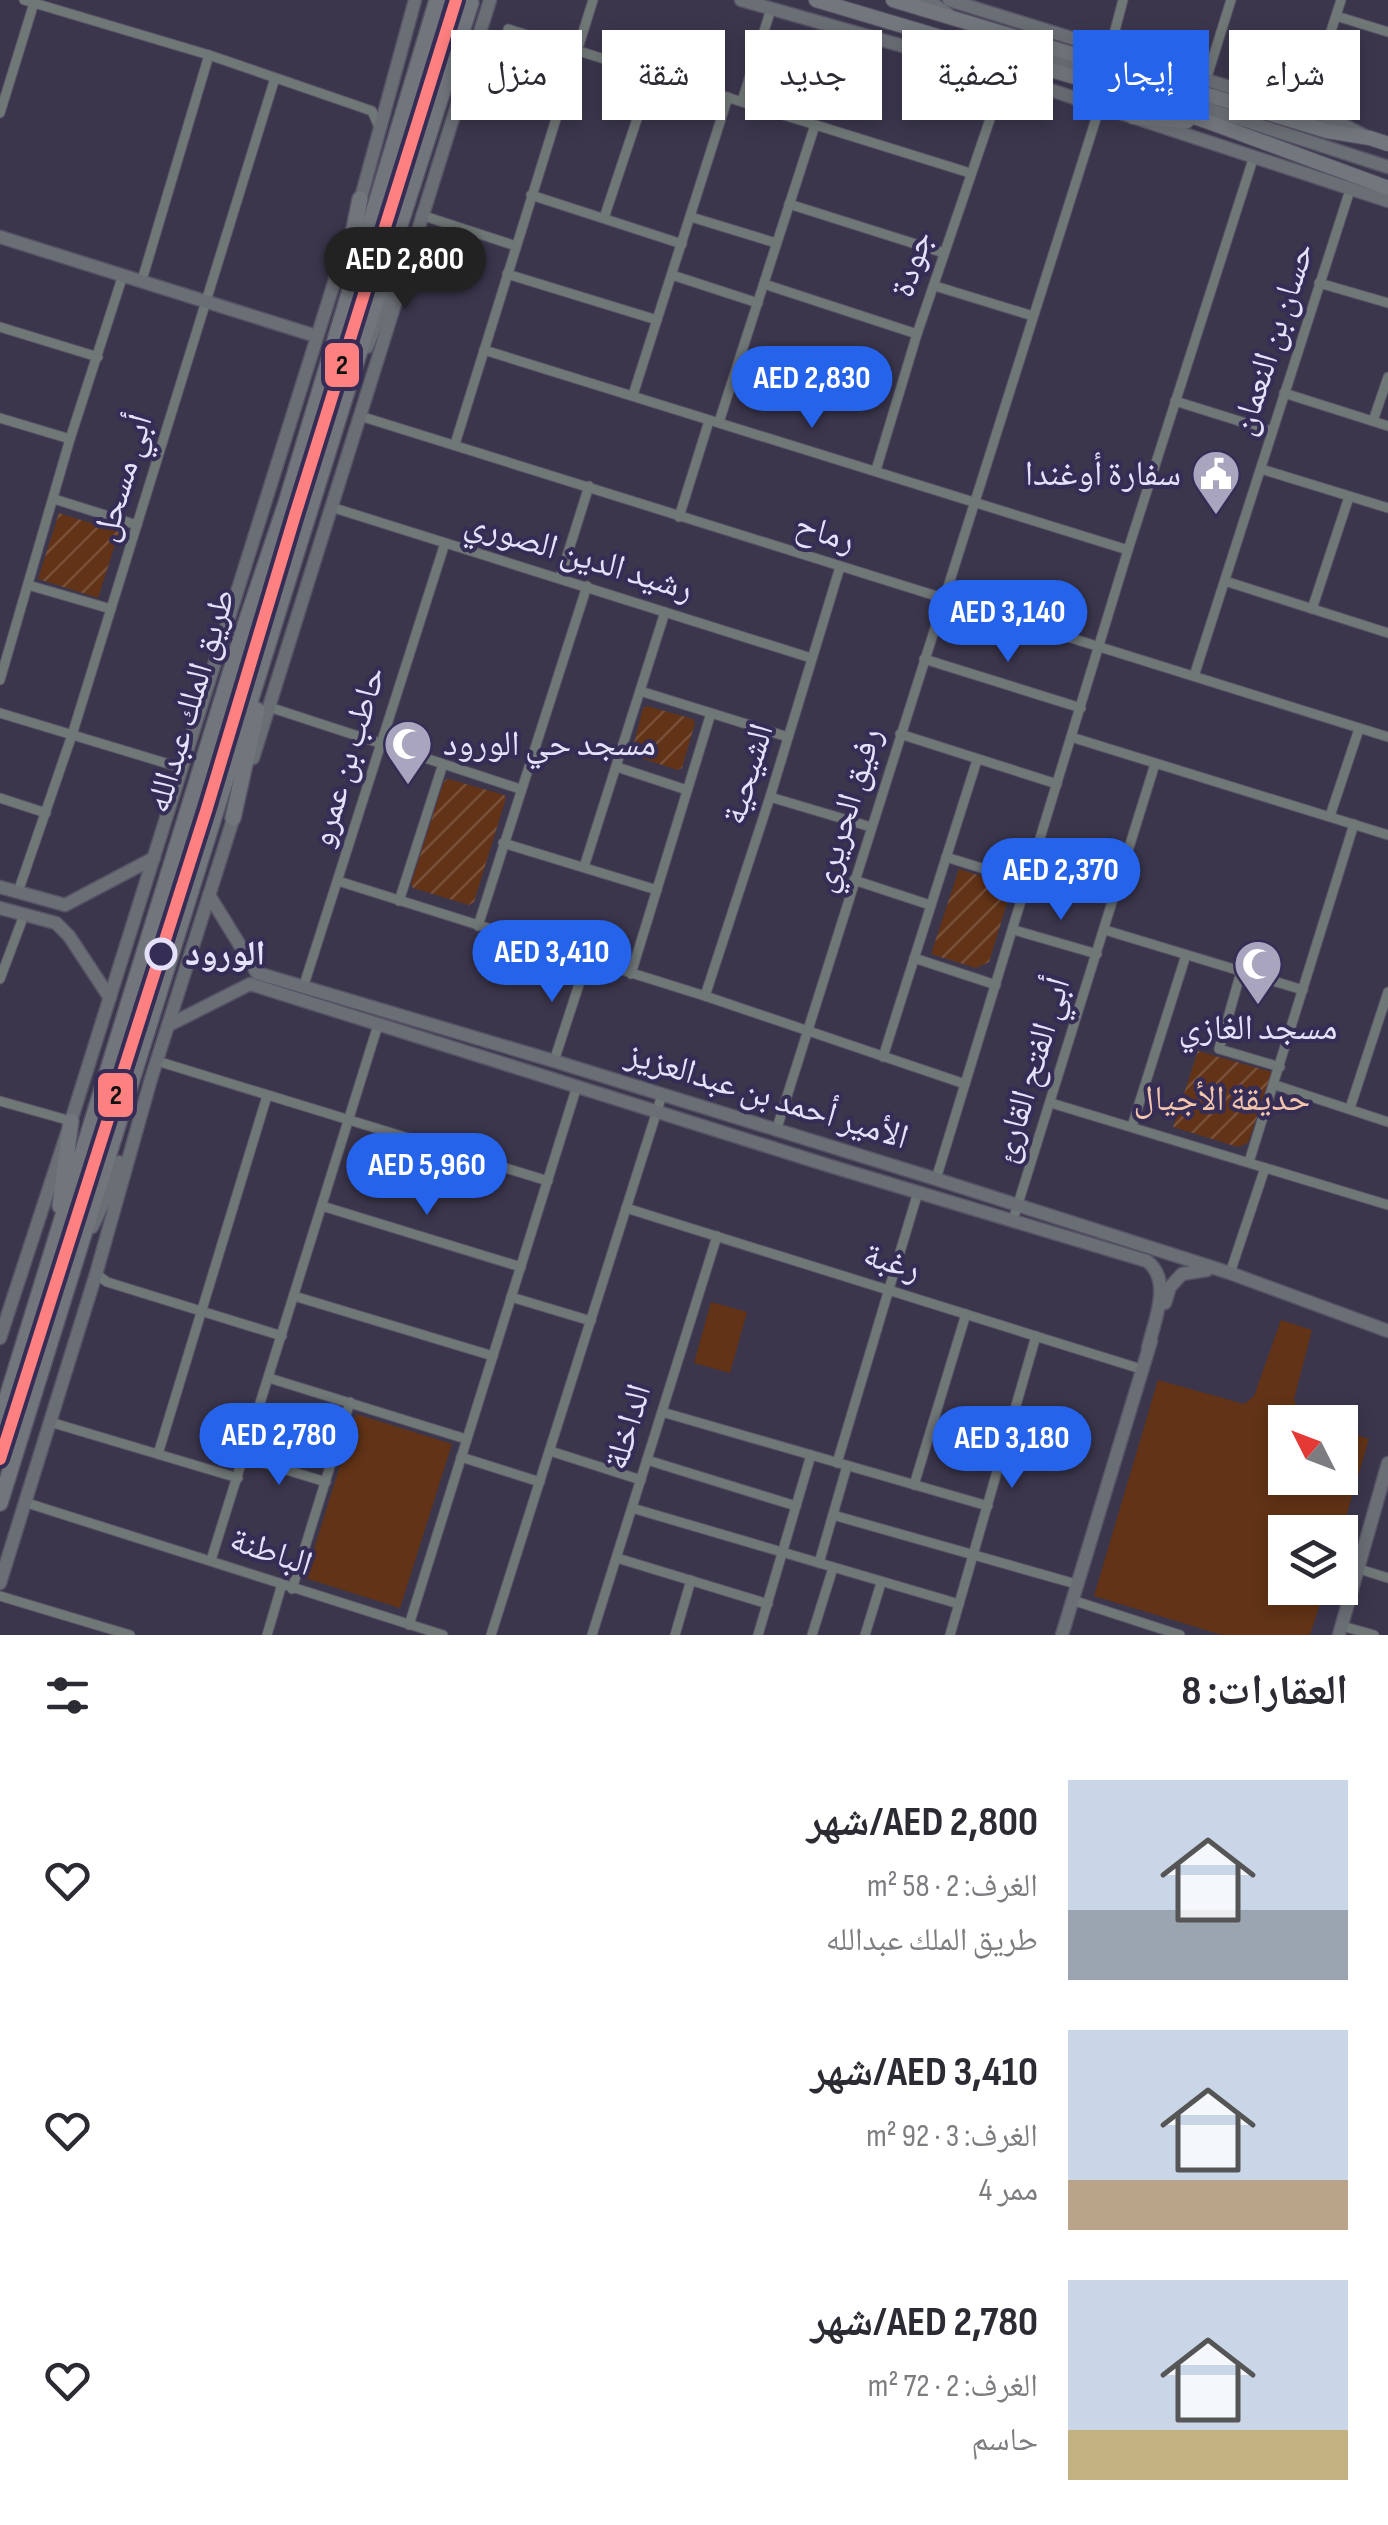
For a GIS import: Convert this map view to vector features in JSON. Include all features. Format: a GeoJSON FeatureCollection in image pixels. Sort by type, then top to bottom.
{"type":"FeatureCollection","features":[{"type":"Feature","properties":{"kind":"highway","name":"طريق الملك عبدالله"},"geometry":{"type":"LineString","coordinates":[[0,1420],[286,502],[436,0]]}},
{"type":"Feature","properties":{"kind":"highway","name":"طريق الملك عبدالله"},"geometry":{"type":"LineString","coordinates":[[0,1503],[349,385],[485,1]]}},
{"type":"Feature","properties":{"kind":"highway"},"geometry":{"type":"LineString","coordinates":[[322,382],[360,200]]}},
{"type":"Feature","properties":{"kind":"highway"},"geometry":{"type":"LineString","coordinates":[[233,818],[269,667],[272,629]]}},
{"type":"Feature","properties":{"kind":"highway"},"geometry":{"type":"LineString","coordinates":[[44,1283],[72,1121]]}},
{"type":"Feature","properties":{"kind":"main road"},"geometry":{"type":"LineString","coordinates":[[816,0],[1078,78],[1388,188]]}},
{"type":"Feature","properties":{"kind":"main road"},"geometry":{"type":"LineString","coordinates":[[893,0],[949,8],[997,30]]}},
{"type":"Feature","properties":{"kind":"main road"},"geometry":{"type":"LineString","coordinates":[[1053,48],[1327,131],[1388,144]]}},
{"type":"Feature","properties":{"kind":"main road"},"geometry":{"type":"LineString","coordinates":[[1191,120],[1206,121]]}},
{"type":"Feature","properties":{"kind":"street"},"geometry":{"type":"LineString","coordinates":[[0,1338],[2,1322],[72,1121],[360,200],[415,0]]}},
{"type":"Feature","properties":{"kind":"street"},"geometry":{"type":"LineString","coordinates":[[582,31],[592,0]]}},
{"type":"Feature","properties":{"kind":"street"},"geometry":{"type":"LineString","coordinates":[[741,0],[902,47]]}},
{"type":"Feature","properties":{"kind":"street"},"geometry":{"type":"LineString","coordinates":[[920,0],[1073,40]]}},
{"type":"Feature","properties":{"kind":"street"},"geometry":{"type":"LineString","coordinates":[[1115,30],[1123,0]]}},
{"type":"Feature","properties":{"kind":"street"},"geometry":{"type":"LineString","coordinates":[[1209,70],[1231,0]]}},
{"type":"Feature","properties":{"kind":"street"},"geometry":{"type":"LineString","coordinates":[[1331,30],[1341,0]]}},
{"type":"Feature","properties":{"kind":"street"},"geometry":{"type":"LineString","coordinates":[[78,1256],[108,1194],[157,1061],[484,24],[485,1]]}},
{"type":"Feature","properties":{"kind":"street"},"geometry":{"type":"LineString","coordinates":[[0,114],[28,2],[209,56],[372,111],[379,127]]}},
{"type":"Feature","properties":{"kind":"street"},"geometry":{"type":"LineString","coordinates":[[742,101],[770,10]]}},
{"type":"Feature","properties":{"kind":"street"},"geometry":{"type":"LineString","coordinates":[[1336,16],[1388,32]]}},
{"type":"Feature","properties":{"kind":"street"},"geometry":{"type":"LineString","coordinates":[[142,280],[209,56]]}},
{"type":"Feature","properties":{"kind":"street"},"geometry":{"type":"LineString","coordinates":[[1053,58],[1388,168]]}},
{"type":"Feature","properties":{"kind":"street","name":"أبي مسحل"},"geometry":{"type":"LineString","coordinates":[[18,892],[72,735],[275,78]]}},
{"type":"Feature","properties":{"kind":"street"},"geometry":{"type":"LineString","coordinates":[[725,96],[970,173]]}},
{"type":"Feature","properties":{"kind":"street"},"geometry":{"type":"LineString","coordinates":[[633,395],[728,97]]}},
{"type":"Feature","properties":{"kind":"street"},"geometry":{"type":"LineString","coordinates":[[455,444],[555,120]]}},
{"type":"Feature","properties":{"kind":"street"},"geometry":{"type":"LineString","coordinates":[[604,218],[637,120]]}},
{"type":"Feature","properties":{"kind":"street","name":"جودة"},"geometry":{"type":"LineString","coordinates":[[876,470],[988,120]]}},
{"type":"Feature","properties":{"kind":"street","name":"رفيق الحريري"},"geometry":{"type":"LineString","coordinates":[[776,1131],[1096,120]]}},
{"type":"Feature","properties":{"kind":"street"},"geometry":{"type":"LineString","coordinates":[[1145,120],[1388,201]]}},
{"type":"Feature","properties":{"kind":"street"},"geometry":{"type":"LineString","coordinates":[[1334,120],[1370,138]]}},
{"type":"Feature","properties":{"kind":"street"},"geometry":{"type":"LineString","coordinates":[[679,516],[758,303],[815,125]]}},
{"type":"Feature","properties":{"kind":"street"},"geometry":{"type":"LineString","coordinates":[[1256,139],[1340,152]]}},
{"type":"Feature","properties":{"kind":"street"},"geometry":{"type":"LineString","coordinates":[[936,1179],[1128,550],[1254,156]]}},
{"type":"Feature","properties":{"kind":"street","name":"حسان بن النعمان"},"geometry":{"type":"LineString","coordinates":[[1194,676],[1350,190]]}},
{"type":"Feature","properties":{"kind":"street"},"geometry":{"type":"LineString","coordinates":[[532,196],[682,244]]}},
{"type":"Feature","properties":{"kind":"street"},"geometry":{"type":"LineString","coordinates":[[789,204],[944,252]]}},
{"type":"Feature","properties":{"kind":"street"},"geometry":{"type":"LineString","coordinates":[[692,217],[776,243]]}},
{"type":"Feature","properties":{"kind":"street"},"geometry":{"type":"LineString","coordinates":[[349,385],[420,218]]}},
{"type":"Feature","properties":{"kind":"street"},"geometry":{"type":"LineString","coordinates":[[420,218],[516,246]]}},
{"type":"Feature","properties":{"kind":"street"},"geometry":{"type":"LineString","coordinates":[[0,237],[316,336]]}},
{"type":"Feature","properties":{"kind":"street"},"geometry":{"type":"LineString","coordinates":[[507,274],[657,320]]}},
{"type":"Feature","properties":{"kind":"street"},"geometry":{"type":"LineString","coordinates":[[0,680],[70,439],[124,276]]}},
{"type":"Feature","properties":{"kind":"street"},"geometry":{"type":"LineString","coordinates":[[672,276],[758,303]]}},
{"type":"Feature","properties":{"kind":"street"},"geometry":{"type":"LineString","coordinates":[[1319,282],[1388,303]]}},
{"type":"Feature","properties":{"kind":"street"},"geometry":{"type":"LineString","coordinates":[[764,284],[917,334]]}},
{"type":"Feature","properties":{"kind":"street"},"geometry":{"type":"LineString","coordinates":[[934,286],[1033,316]]}},
{"type":"Feature","properties":{"kind":"street"},"geometry":{"type":"LineString","coordinates":[[0,327],[98,357]]}},
{"type":"Feature","properties":{"kind":"street"},"geometry":{"type":"LineString","coordinates":[[484,350],[1128,550]]}},
{"type":"Feature","properties":{"kind":"street"},"geometry":{"type":"LineString","coordinates":[[1373,421],[1388,377]]}},
{"type":"Feature","properties":{"kind":"street"},"geometry":{"type":"LineString","coordinates":[[1284,392],[1388,426]]}},
{"type":"Feature","properties":{"kind":"street"},"geometry":{"type":"LineString","coordinates":[[1175,401],[1271,431]]}},
{"type":"Feature","properties":{"kind":"street","name":"رماح"},"geometry":{"type":"LineString","coordinates":[[360,416],[1388,738]]}},
{"type":"Feature","properties":{"kind":"street"},"geometry":{"type":"LineString","coordinates":[[0,418],[70,439]]}},
{"type":"Feature","properties":{"kind":"street"},"geometry":{"type":"LineString","coordinates":[[1260,469],[1388,508]]}},
{"type":"Feature","properties":{"kind":"street"},"geometry":{"type":"LineString","coordinates":[[560,578],[588,486]]}},
{"type":"Feature","properties":{"kind":"street"},"geometry":{"type":"LineString","coordinates":[[1312,608],[1349,497]]}},
{"type":"Feature","properties":{"kind":"street"},"geometry":{"type":"LineString","coordinates":[[54,499],[138,525]]}},
{"type":"Feature","properties":{"kind":"street","name":"رشيد الدين الصوري"},"geometry":{"type":"LineString","coordinates":[[331,507],[811,658]]}},
{"type":"Feature","properties":{"kind":"street","name":"حاطب بن عمرو"},"geometry":{"type":"LineString","coordinates":[[304,988],[445,543]]}},
{"type":"Feature","properties":{"kind":"street","name":"الشيحية"},"geometry":{"type":"LineString","coordinates":[[705,996],[840,567]]}},
{"type":"Feature","properties":{"kind":"street"},"geometry":{"type":"LineString","coordinates":[[1225,581],[1388,633]]}},
{"type":"Feature","properties":{"kind":"street"},"geometry":{"type":"LineString","coordinates":[[28,585],[111,609]]}},
{"type":"Feature","properties":{"kind":"street"},"geometry":{"type":"LineString","coordinates":[[478,926],[587,586]]}},
{"type":"Feature","properties":{"kind":"street"},"geometry":{"type":"LineString","coordinates":[[584,867],[665,612]]}},
{"type":"Feature","properties":{"kind":"street"},"geometry":{"type":"LineString","coordinates":[[190,745],[244,628]]}},
{"type":"Feature","properties":{"kind":"street"},"geometry":{"type":"LineString","coordinates":[[924,659],[1081,708]]}},
{"type":"Feature","properties":{"kind":"street"},"geometry":{"type":"LineString","coordinates":[[640,691],[788,737]]}},
{"type":"Feature","properties":{"kind":"street"},"geometry":{"type":"LineString","coordinates":[[269,707],[520,789]]}},
{"type":"Feature","properties":{"kind":"street"},"geometry":{"type":"LineString","coordinates":[[0,712],[182,768]]}},
{"type":"Feature","properties":{"kind":"street"},"geometry":{"type":"LineString","coordinates":[[631,974],[711,713]]}},
{"type":"Feature","properties":{"kind":"street"},"geometry":{"type":"LineString","coordinates":[[1330,816],[1359,728]]}},
{"type":"Feature","properties":{"kind":"street"},"geometry":{"type":"LineString","coordinates":[[900,734],[1057,784]]}},
{"type":"Feature","properties":{"kind":"street"},"geometry":{"type":"LineString","coordinates":[[1071,736],[1388,835]]}},
{"type":"Feature","properties":{"kind":"street"},"geometry":{"type":"LineString","coordinates":[[882,1057],[977,760]]}},
{"type":"Feature","properties":{"kind":"street"},"geometry":{"type":"LineString","coordinates":[[398,901],[443,764]]}},
{"type":"Feature","properties":{"kind":"street","name":"أبي الفتح القارئ"},"geometry":{"type":"LineString","coordinates":[[1013,1220],[1155,764]]}},
{"type":"Feature","properties":{"kind":"street"},"geometry":{"type":"LineString","coordinates":[[617,767],[687,790]]}},
{"type":"Feature","properties":{"kind":"street"},"geometry":{"type":"LineString","coordinates":[[770,797],[871,827]]}},
{"type":"Feature","properties":{"kind":"street"},"geometry":{"type":"LineString","coordinates":[[0,798],[46,812]]}},
{"type":"Feature","properties":{"kind":"street"},"geometry":{"type":"LineString","coordinates":[[1249,1162],[1354,824]]}},
{"type":"Feature","properties":{"kind":"street"},"geometry":{"type":"LineString","coordinates":[[503,843],[656,890]]}},
{"type":"Feature","properties":{"kind":"street"},"geometry":{"type":"LineString","coordinates":[[946,857],[1026,882]]}},
{"type":"Feature","properties":{"kind":"street"},"geometry":{"type":"LineString","coordinates":[[0,887],[65,905],[154,858]]}},
{"type":"Feature","properties":{"kind":"street"},"geometry":{"type":"LineString","coordinates":[[854,880],[930,905]]}},
{"type":"Feature","properties":{"kind":"street"},"geometry":{"type":"LineString","coordinates":[[338,882],[705,996],[965,1084]]}},
{"type":"Feature","properties":{"kind":"street","name":"الأمير أحمد بن عبدالعزيز"},"geometry":{"type":"LineString","coordinates":[[209,895],[257,973],[936,1179],[1344,1314]]}},
{"type":"Feature","properties":{"kind":"street"},"geometry":{"type":"LineString","coordinates":[[0,908],[56,924],[70,936],[110,998]]}},
{"type":"Feature","properties":{"kind":"street"},"geometry":{"type":"LineString","coordinates":[[0,979],[24,915]]}},
{"type":"Feature","properties":{"kind":"street"},"geometry":{"type":"LineString","coordinates":[[1014,930],[1097,954]]}},
{"type":"Feature","properties":{"kind":"street"},"geometry":{"type":"LineString","coordinates":[[1105,930],[1304,990]]}},
{"type":"Feature","properties":{"kind":"street"},"geometry":{"type":"LineString","coordinates":[[1132,1126],[1186,955]]}},
{"type":"Feature","properties":{"kind":"street"},"geometry":{"type":"LineString","coordinates":[[914,958],[996,985]]}},
{"type":"Feature","properties":{"kind":"street"},"geometry":{"type":"LineString","coordinates":[[554,1061],[587,960]]}},
{"type":"Feature","properties":{"kind":"street"},"geometry":{"type":"LineString","coordinates":[[1241,972],[1218,1048],[1280,1067]]}},
{"type":"Feature","properties":{"kind":"street","name":"الأمير أحمد بن عبدالعزيز"},"geometry":{"type":"LineString","coordinates":[[168,1025],[250,984],[1147,1261],[1160,1275],[1162,1286],[1148,1348]]}},
{"type":"Feature","properties":{"kind":"street"},"geometry":{"type":"LineString","coordinates":[[1350,1108],[1388,992]]}},
{"type":"Feature","properties":{"kind":"street"},"geometry":{"type":"LineString","coordinates":[[211,1560],[378,1025]]}},
{"type":"Feature","properties":{"kind":"street"},"geometry":{"type":"LineString","coordinates":[[157,1061],[548,1181]]}},
{"type":"Feature","properties":{"kind":"street"},"geometry":{"type":"LineString","coordinates":[[0,1582],[96,1274],[150,1079]]}},
{"type":"Feature","properties":{"kind":"street"},"geometry":{"type":"LineString","coordinates":[[410,1624],[577,1086]]}},
{"type":"Feature","properties":{"kind":"street"},"geometry":{"type":"LineString","coordinates":[[1274,1086],[1388,1122]]}},
{"type":"Feature","properties":{"kind":"street"},"geometry":{"type":"LineString","coordinates":[[492,1635],[662,1094]]}},
{"type":"Feature","properties":{"kind":"street"},"geometry":{"type":"LineString","coordinates":[[158,1454],[268,1096]]}},
{"type":"Feature","properties":{"kind":"street"},"geometry":{"type":"LineString","coordinates":[[0,1101],[72,1121]]}},
{"type":"Feature","properties":{"kind":"street"},"geometry":{"type":"LineString","coordinates":[[1050,1103],[1388,1205]]}},
{"type":"Feature","properties":{"kind":"street"},"geometry":{"type":"LineString","coordinates":[[734,1135],[738,1120]]}},
{"type":"Feature","properties":{"kind":"street"},"geometry":{"type":"LineString","coordinates":[[1062,1635],[1141,1369],[1170,1286],[1188,1272],[1223,1272],[1265,1168]]}},
{"type":"Feature","properties":{"kind":"street"},"geometry":{"type":"LineString","coordinates":[[818,1564],[918,1192]]}},
{"type":"Feature","properties":{"kind":"street"},"geometry":{"type":"LineString","coordinates":[[322,1206],[520,1267]]}},
{"type":"Feature","properties":{"kind":"street","name":"رغبة"},"geometry":{"type":"LineString","coordinates":[[626,1208],[1141,1369]]}},
{"type":"Feature","properties":{"kind":"street","name":"الداخلة"},"geometry":{"type":"LineString","coordinates":[[592,1635],[717,1236]]}},
{"type":"Feature","properties":{"kind":"street"},"geometry":{"type":"LineString","coordinates":[[96,1274],[107,1282],[282,1336]]}},
{"type":"Feature","properties":{"kind":"street"},"geometry":{"type":"LineString","coordinates":[[294,1296],[492,1356]]}},
{"type":"Feature","properties":{"kind":"street"},"geometry":{"type":"LineString","coordinates":[[511,1297],[591,1320]]}},
{"type":"Feature","properties":{"kind":"street"},"geometry":{"type":"LineString","coordinates":[[914,1485],[966,1314]]}},
{"type":"Feature","properties":{"kind":"street"},"geometry":{"type":"LineString","coordinates":[[1344,1314],[1388,1323]]}},
{"type":"Feature","properties":{"kind":"street"},"geometry":{"type":"LineString","coordinates":[[1344,1314],[1388,1331]]}},
{"type":"Feature","properties":{"kind":"street"},"geometry":{"type":"LineString","coordinates":[[950,1635],[1036,1336]]}},
{"type":"Feature","properties":{"kind":"street"},"geometry":{"type":"LineString","coordinates":[[269,1378],[466,1439]]}},
{"type":"Feature","properties":{"kind":"street"},"geometry":{"type":"LineString","coordinates":[[267,1635],[326,1482],[350,1402]]}},
{"type":"Feature","properties":{"kind":"street"},"geometry":{"type":"LineString","coordinates":[[662,1412],[988,1506]]}},
{"type":"Feature","properties":{"kind":"street"},"geometry":{"type":"LineString","coordinates":[[50,1422],[238,1478]]}},
{"type":"Feature","properties":{"kind":"street"},"geometry":{"type":"LineString","coordinates":[[550,1452],[641,1480]]}},
{"type":"Feature","properties":{"kind":"street"},"geometry":{"type":"LineString","coordinates":[[758,1635],[811,1455]]}},
{"type":"Feature","properties":{"kind":"street"},"geometry":{"type":"LineString","coordinates":[[244,1457],[326,1482]]}},
{"type":"Feature","properties":{"kind":"street"},"geometry":{"type":"LineString","coordinates":[[461,1457],[540,1482]]}},
{"type":"Feature","properties":{"kind":"street"},"geometry":{"type":"LineString","coordinates":[[647,1460],[796,1506]]}},
{"type":"Feature","properties":{"kind":"street"},"geometry":{"type":"LineString","coordinates":[[1374,1635],[1340,1630],[1359,1569],[1381,1518],[1388,1463]]}},
{"type":"Feature","properties":{"kind":"street","name":"الباطنة"},"geometry":{"type":"LineString","coordinates":[[24,1502],[443,1635]]}},
{"type":"Feature","properties":{"kind":"street"},"geometry":{"type":"LineString","coordinates":[[632,1508],[959,1604]]}},
{"type":"Feature","properties":{"kind":"street"},"geometry":{"type":"LineString","coordinates":[[833,1515],[1076,1584]]}},
{"type":"Feature","properties":{"kind":"street"},"geometry":{"type":"LineString","coordinates":[[617,1558],[768,1604]]}},
{"type":"Feature","properties":{"kind":"street"},"geometry":{"type":"LineString","coordinates":[[812,1635],[832,1568]]}},
{"type":"Feature","properties":{"kind":"street"},"geometry":{"type":"LineString","coordinates":[[1359,1569],[1388,1578]]}},
{"type":"Feature","properties":{"kind":"street"},"geometry":{"type":"LineString","coordinates":[[675,1635],[691,1580]]}},
{"type":"Feature","properties":{"kind":"street"},"geometry":{"type":"LineString","coordinates":[[866,1635],[882,1583]]}},
{"type":"Feature","properties":{"kind":"street"},"geometry":{"type":"LineString","coordinates":[[0,1596],[93,1630],[130,1635]]}},
{"type":"Feature","properties":{"kind":"street"},"geometry":{"type":"LineString","coordinates":[[1072,1600],[1180,1635]]}},
{"type":"Feature","properties":{"kind":"green space"},"geometry":{"type":"Polygon","coordinates":[[[59,513],[119,532],[98,598],[38,579],[59,513]]]}},
{"type":"Feature","properties":{"kind":"green space"},"geometry":{"type":"Polygon","coordinates":[[[643,708],[693,719],[682,768],[631,755],[643,708]]]}},
{"type":"Feature","properties":{"kind":"green space"},"geometry":{"type":"Polygon","coordinates":[[[449,779],[506,798],[474,902],[469,905],[413,888],[411,884],[440,793],[449,779]]]}},
{"type":"Feature","properties":{"kind":"green space"},"geometry":{"type":"Polygon","coordinates":[[[959,869],[1009,885],[1011,890],[989,962],[976,968],[931,954],[959,869]]]}},
{"type":"Feature","properties":{"kind":"green space","name":"حديقة الأجيال"},"geometry":{"type":"Polygon","coordinates":[[[1198,1051],[1272,1072],[1248,1143],[1238,1147],[1173,1127],[1198,1051]]]}},
{"type":"Feature","properties":{"kind":"green space"},"geometry":{"type":"Polygon","coordinates":[[[711,1302],[747,1312],[730,1373],[694,1363],[711,1302]]]}},
{"type":"Feature","properties":{"kind":"green space"},"geometry":{"type":"Polygon","coordinates":[[[1281,1320],[1312,1330],[1294,1399],[1296,1405],[1268,1405],[1268,1495],[1352,1495],[1347,1515],[1268,1515],[1268,1605],[1320,1605],[1310,1635],[1222,1635],[1094,1596],[1158,1380],[1244,1404],[1254,1396],[1281,1320]]]}},
{"type":"Feature","properties":{"kind":"green space"},"geometry":{"type":"Polygon","coordinates":[[[356,1414],[452,1444],[400,1608],[305,1578],[356,1414]]]}},
{"type":"Feature","properties":{"kind":"green space"},"geometry":{"type":"Polygon","coordinates":[[[1358,1436],[1369,1439],[1358,1476],[1358,1436]]]}},
{"type":"Feature","properties":{"kind":"metro line","name":"2"},"geometry":{"type":"LineString","coordinates":[[0,1459],[207,808],[456,0]]}},
{"type":"Feature","properties":{"kind":"place","name":"سفارة أوغندا"},"geometry":{"type":"Point","coordinates":[1216,516]}},
{"type":"Feature","properties":{"kind":"place","name":"مسجد حي الورود"},"geometry":{"type":"Point","coordinates":[408,786]}},
{"type":"Feature","properties":{"kind":"place","name":"الورود"},"geometry":{"type":"Point","coordinates":[161,954]}},
{"type":"Feature","properties":{"kind":"place","name":"مسجد الغازي"},"geometry":{"type":"Point","coordinates":[1258,1006]}}]}
